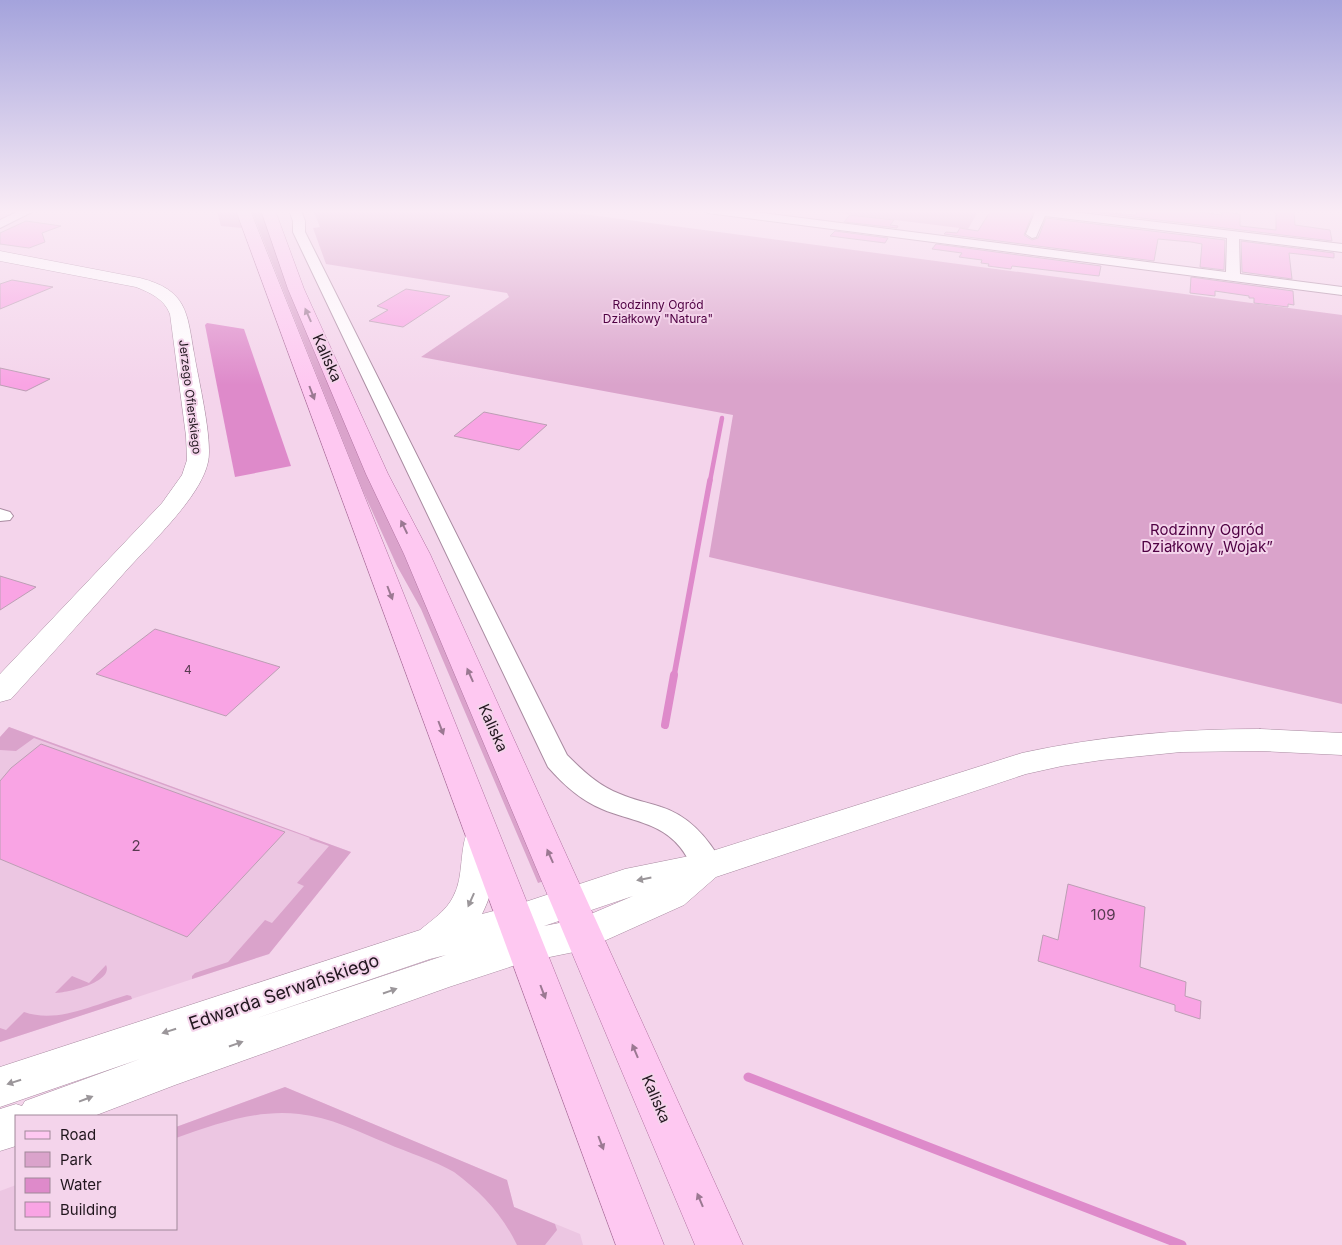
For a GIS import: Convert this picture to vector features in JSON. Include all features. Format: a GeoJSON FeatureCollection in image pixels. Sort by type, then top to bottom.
{"type":"FeatureCollection","features":[{"type":"Feature","properties":{"kind":"main road","name":"Kaliska"},"geometry":{"type":"LineString","coordinates":[[265,268],[640,1245]]}},
{"type":"Feature","properties":{"kind":"main road","name":"Kaliska"},"geometry":{"type":"LineString","coordinates":[[288,268],[377,474],[421,563],[719,1245]]}},
{"type":"Feature","properties":{"kind":"street","name":"Jerzego Ofierskiego"},"geometry":{"type":"LineString","coordinates":[[0,692],[170,508],[193,476],[198,460],[197,436],[180,314],[176,305],[161,292],[140,283],[63,268]]}},
{"type":"Feature","properties":{"kind":"street","name":"Kaliska"},"geometry":{"type":"LineString","coordinates":[[317,268],[557,760],[574,779],[591,792],[611,802],[660,817],[675,825],[689,837],[709,866]]}},
{"type":"Feature","properties":{"kind":"street"},"geometry":{"type":"LineString","coordinates":[[1163,268],[1342,291]]}},
{"type":"Feature","properties":{"kind":"street"},"geometry":{"type":"LineString","coordinates":[[1233,268],[1233,277]]}},
{"type":"Feature","properties":{"kind":"street","name":"Edwarda Serwańskiego"},"geometry":{"type":"LineString","coordinates":[[43,1115],[174,1066],[446,971],[521,934],[577,917],[671,894],[709,866],[1022,764],[1070,752],[1119,745],[1190,740],[1256,740],[1342,744]]}},
{"type":"Feature","properties":{"kind":"street"},"geometry":{"type":"LineString","coordinates":[[430,943],[453,926],[472,900],[482,835]]}},
{"type":"Feature","properties":{"kind":"street","name":"Edwarda Serwańskiego"},"geometry":{"type":"LineString","coordinates":[[0,1087],[430,943],[521,934]]}},
{"type":"Feature","properties":{"kind":"street"},"geometry":{"type":"LineString","coordinates":[[0,1130],[15,1125]]}},
{"type":"Feature","properties":{"kind":"shaded area"},"geometry":{"type":"Polygon","coordinates":[[[9,727],[351,852],[269,954],[0,1042],[0,737],[9,727]]]}},
{"type":"Feature","properties":{"kind":"shaded area"},"geometry":{"type":"Polygon","coordinates":[[[285,1087],[507,1180],[514,1207],[580,1234],[583,1245],[0,1245],[0,1191],[15,1185],[15,1230],[178,1230],[178,1126],[285,1087]]]}},
{"type":"Feature","properties":{"kind":"green space"},"geometry":{"type":"Polygon","coordinates":[[[274,268],[281,268],[300,317],[544,881],[538,883],[421,609],[397,566],[363,491],[274,268]]]}},
{"type":"Feature","properties":{"kind":"green space","name":"Rodzinny Ogród Działkowy „Wojak”"},"geometry":{"type":"Polygon","coordinates":[[[352,268],[990,268],[1342,315],[1342,704],[709,557],[733,415],[421,357],[509,297],[507,293],[352,268]]]}},
{"type":"Feature","properties":{"kind":"green space"},"geometry":{"type":"Polygon","coordinates":[[[9,727],[351,852],[269,954],[192,979],[195,973],[228,962],[265,920],[272,923],[304,886],[297,883],[329,846],[34,738],[16,751],[0,750],[0,737],[9,727]]]}},
{"type":"Feature","properties":{"kind":"green space"},"geometry":{"type":"Polygon","coordinates":[[[106,965],[107,971],[97,981],[79,989],[55,993],[72,976],[89,983],[106,965]]]}},
{"type":"Feature","properties":{"kind":"green space"},"geometry":{"type":"Polygon","coordinates":[[[127,995],[131,996],[132,999],[0,1042],[0,1028],[6,1030],[24,1012],[50,1016],[63,1014],[127,995]]]}},
{"type":"Feature","properties":{"kind":"green space"},"geometry":{"type":"Polygon","coordinates":[[[285,1087],[507,1180],[514,1207],[555,1224],[557,1230],[545,1245],[517,1245],[505,1223],[490,1204],[454,1172],[429,1160],[322,1118],[283,1113],[252,1116],[221,1123],[178,1137],[178,1126],[285,1087]]]}},
{"type":"Feature","properties":{"kind":"water"},"geometry":{"type":"Polygon","coordinates":[[[207,323],[244,329],[291,466],[235,477],[205,325],[207,323]]]}},
{"type":"Feature","properties":{"kind":"building"},"geometry":{"type":"Polygon","coordinates":[[[1030,268],[1101,268],[1099,276],[1030,268]]]}},
{"type":"Feature","properties":{"kind":"building"},"geometry":{"type":"Polygon","coordinates":[[[1242,268],[1291,268],[1292,279],[1242,272],[1242,268]]]}},
{"type":"Feature","properties":{"kind":"building"},"geometry":{"type":"Polygon","coordinates":[[[1191,277],[1293,291],[1294,305],[1288,304],[1288,307],[1254,303],[1254,298],[1249,298],[1249,296],[1215,291],[1215,296],[1190,293],[1191,277]]]}},
{"type":"Feature","properties":{"kind":"building"},"geometry":{"type":"Polygon","coordinates":[[[12,280],[53,287],[0,309],[0,284],[12,280]]]}},
{"type":"Feature","properties":{"kind":"building"},"geometry":{"type":"Polygon","coordinates":[[[406,289],[450,296],[403,327],[369,321],[388,310],[377,306],[406,289]]]}},
{"type":"Feature","properties":{"kind":"building"},"geometry":{"type":"Polygon","coordinates":[[[0,368],[50,379],[26,391],[0,385],[0,368]]]}},
{"type":"Feature","properties":{"kind":"building"},"geometry":{"type":"Polygon","coordinates":[[[484,412],[547,425],[519,450],[454,436],[484,412]]]}},
{"type":"Feature","properties":{"kind":"building"},"geometry":{"type":"Polygon","coordinates":[[[0,576],[36,587],[0,610],[0,576]]]}},
{"type":"Feature","properties":{"kind":"building"},"geometry":{"type":"Polygon","coordinates":[[[155,629],[280,667],[226,716],[96,674],[155,629]]]}},
{"type":"Feature","properties":{"kind":"building"},"geometry":{"type":"Polygon","coordinates":[[[41,744],[285,832],[187,937],[0,859],[0,781],[11,768],[41,744]]]}},
{"type":"Feature","properties":{"kind":"building"},"geometry":{"type":"Polygon","coordinates":[[[1068,884],[1145,907],[1140,967],[1186,982],[1185,996],[1201,1001],[1200,1019],[1175,1011],[1175,1005],[1038,961],[1043,935],[1058,940],[1068,884]]]}},
{"type":"Feature","properties":{"kind":"waterway"},"geometry":{"type":"LineString","coordinates":[[710,481],[722,418]]}},
{"type":"Feature","properties":{"kind":"waterway"},"geometry":{"type":"LineString","coordinates":[[674,676],[710,480]]}},
{"type":"Feature","properties":{"kind":"waterway"},"geometry":{"type":"LineString","coordinates":[[665,725],[674,675]]}},
{"type":"Feature","properties":{"kind":"waterway"},"geometry":{"type":"LineString","coordinates":[[748,1077],[1182,1245]]}},
{"type":"Feature","properties":{"kind":"park label","name":"Rodzinny Ogród Działkowy \"Natura\""},"geometry":{"type":"Point","coordinates":[658,312]}}]}
